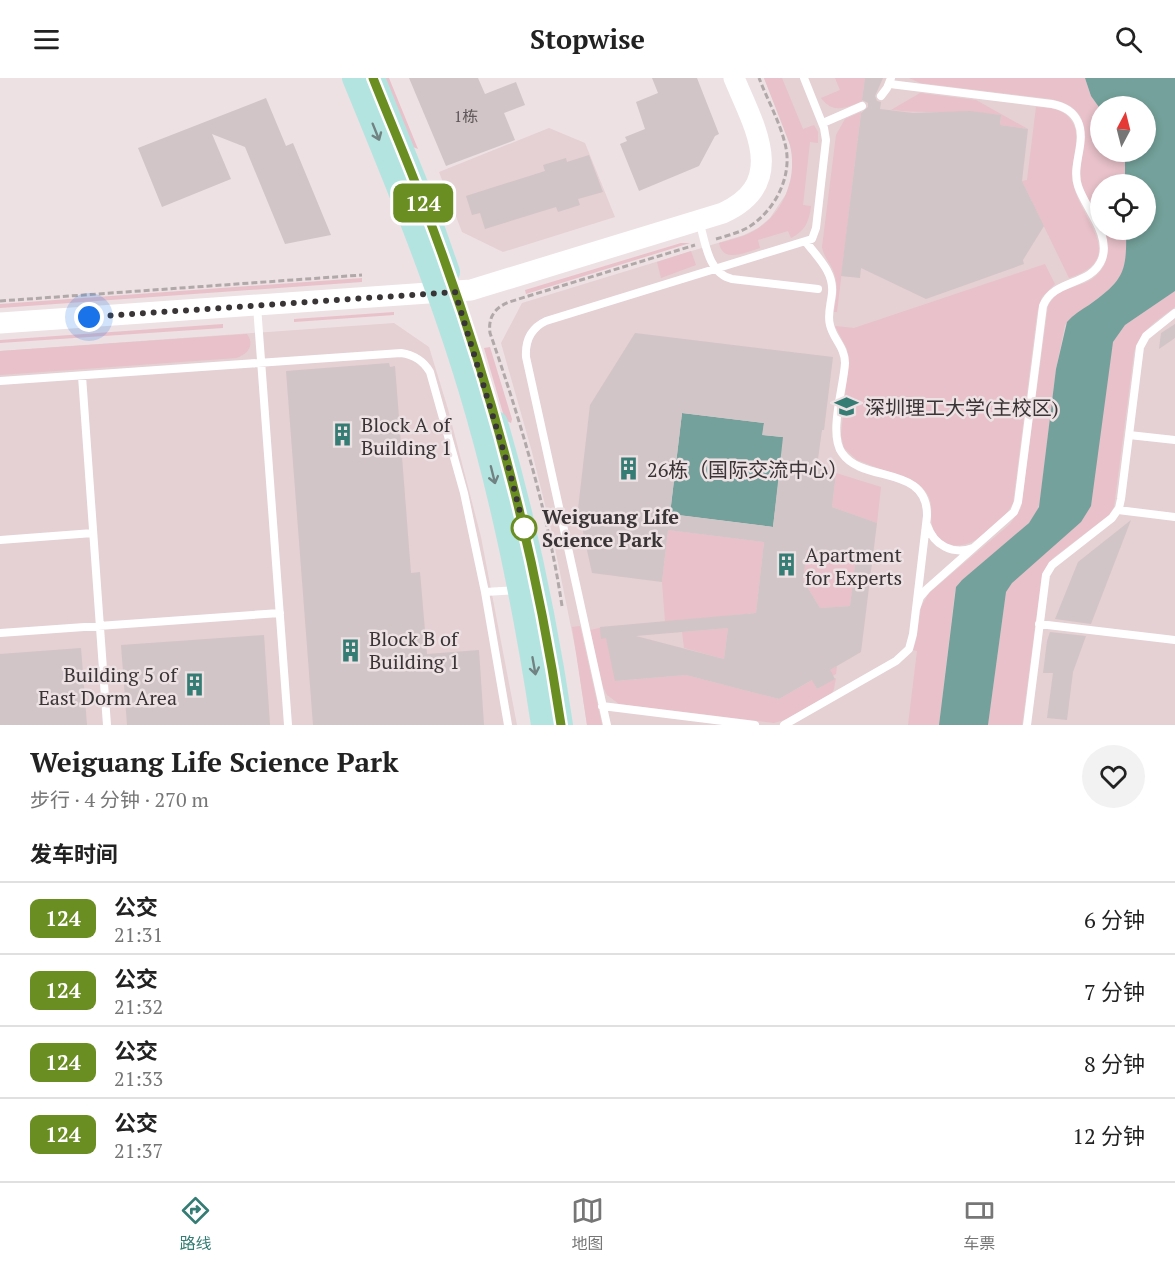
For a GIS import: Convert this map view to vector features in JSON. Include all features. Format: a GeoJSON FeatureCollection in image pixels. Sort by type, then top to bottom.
{"type":"FeatureCollection","features":[{"type":"Feature","properties":{"kind":"main road"},"geometry":{"type":"LineString","coordinates":[[354,78],[410,215],[446,292],[509,469],[551,662],[561,725]]}},
{"type":"Feature","properties":{"kind":"main road"},"geometry":{"type":"LineString","coordinates":[[373,78],[426,209],[519,590],[543,725]]}},
{"type":"Feature","properties":{"kind":"street"},"geometry":{"type":"LineString","coordinates":[[0,323],[471,290],[723,213],[741,203],[750,194],[760,177],[763,162],[760,143],[734,78]]}},
{"type":"Feature","properties":{"kind":"lane"},"geometry":{"type":"LineString","coordinates":[[607,725],[526,357],[527,343],[533,330],[546,321],[813,238],[826,140],[823,123],[804,78]]}},
{"type":"Feature","properties":{"kind":"lane"},"geometry":{"type":"LineString","coordinates":[[881,96],[891,81],[1052,104],[1070,112],[1078,123],[1081,134],[1077,171],[1078,185],[1103,242],[1102,258],[1095,270],[1083,278],[1057,288],[1045,301],[1041,311],[1018,502],[1011,516],[923,593],[916,609]]}},
{"type":"Feature","properties":{"kind":"lane"},"geometry":{"type":"LineString","coordinates":[[823,123],[862,106]]}},
{"type":"Feature","properties":{"kind":"lane"},"geometry":{"type":"LineString","coordinates":[[699,220],[715,269],[721,275],[732,279],[818,289]]}},
{"type":"Feature","properties":{"kind":"lane"},"geometry":{"type":"LineString","coordinates":[[806,242],[827,269],[832,280],[830,326],[844,356],[837,430],[839,448],[852,463],[915,487],[926,503],[927,524],[932,537],[944,547],[959,551],[978,545]]}},
{"type":"Feature","properties":{"kind":"lane"},"geometry":{"type":"LineString","coordinates":[[257,305],[288,725]]}},
{"type":"Feature","properties":{"kind":"lane"},"geometry":{"type":"LineString","coordinates":[[1027,725],[1044,581],[1049,569],[1057,560],[1112,518],[1118,510],[1140,347],[1146,336],[1175,313]]}},
{"type":"Feature","properties":{"kind":"lane"},"geometry":{"type":"LineString","coordinates":[[0,381],[401,353],[418,358],[425,363],[430,372],[457,463],[485,592],[508,725]]}},
{"type":"Feature","properties":{"kind":"lane"},"geometry":{"type":"LineString","coordinates":[[82,376],[107,725]]}},
{"type":"Feature","properties":{"kind":"lane"},"geometry":{"type":"LineString","coordinates":[[1129,435],[1175,440]]}},
{"type":"Feature","properties":{"kind":"lane"},"geometry":{"type":"LineString","coordinates":[[1118,510],[1175,517]]}},
{"type":"Feature","properties":{"kind":"lane"},"geometry":{"type":"LineString","coordinates":[[784,725],[900,659],[911,644],[927,516]]}},
{"type":"Feature","properties":{"kind":"lane"},"geometry":{"type":"LineString","coordinates":[[0,540],[93,533]]}},
{"type":"Feature","properties":{"kind":"lane"},"geometry":{"type":"LineString","coordinates":[[485,592],[519,590]]}},
{"type":"Feature","properties":{"kind":"lane"},"geometry":{"type":"LineString","coordinates":[[0,633],[280,613]]}},
{"type":"Feature","properties":{"kind":"lane"},"geometry":{"type":"LineString","coordinates":[[1039,624],[1175,640]]}},
{"type":"Feature","properties":{"kind":"lane"},"geometry":{"type":"LineString","coordinates":[[602,706],[755,725]]}},
{"type":"Feature","properties":{"kind":"path"},"geometry":{"type":"LineString","coordinates":[[527,297],[694,246]]}},
{"type":"Feature","properties":{"kind":"path"},"geometry":{"type":"LineString","coordinates":[[0,301],[362,275]]}},
{"type":"Feature","properties":{"kind":"shaded area"},"geometry":{"type":"Polygon","coordinates":[[[382,78],[389,78],[418,149],[413,147],[382,78]]]}},
{"type":"Feature","properties":{"kind":"shaded area","name":"深圳理工大学(主校区)"},"geometry":{"type":"Polygon","coordinates":[[[764,78],[1175,78],[1175,725],[587,725],[577,657],[552,533],[501,343],[522,303],[744,235],[758,228],[770,218],[786,194],[792,176],[792,154],[788,137],[764,78]]]}},
{"type":"Feature","properties":{"kind":"shaded area"},"geometry":{"type":"Polygon","coordinates":[[[764,78],[782,78],[803,129],[814,125],[818,132],[818,143],[810,142],[803,205],[811,206],[810,212],[803,229],[791,238],[788,231],[758,240],[760,248],[730,255],[721,249],[719,243],[746,235],[762,226],[779,207],[790,184],[792,158],[790,145],[764,78]]]}},
{"type":"Feature","properties":{"kind":"shaded area"},"geometry":{"type":"Polygon","coordinates":[[[835,78],[865,78],[862,101],[840,108],[826,103],[821,98],[840,90],[835,78]]]}},
{"type":"Feature","properties":{"kind":"shaded area"},"geometry":{"type":"Polygon","coordinates":[[[909,78],[1085,78],[1091,96],[1090,162],[1125,162],[1125,174],[1090,174],[1090,203],[1081,181],[1084,131],[1082,121],[1077,112],[1067,104],[1051,99],[920,83],[909,78]]]}},
{"type":"Feature","properties":{"kind":"shaded area"},"geometry":{"type":"Polygon","coordinates":[[[1085,78],[1175,78],[1175,291],[1125,325],[1113,342],[1091,506],[1081,522],[1012,583],[1006,592],[988,725],[939,725],[956,587],[1029,523],[1039,507],[1056,369],[1067,322],[1110,289],[1116,281],[1124,266],[1126,240],[1156,240],[1156,174],[1125,174],[1125,162],[1156,162],[1156,96],[1091,96],[1085,78]]]}},
{"type":"Feature","properties":{"kind":"shaded area"},"geometry":{"type":"Polygon","coordinates":[[[920,93],[976,100],[1028,129],[1000,125],[1001,115],[891,110],[920,93]]]}},
{"type":"Feature","properties":{"kind":"shaded area"},"geometry":{"type":"Polygon","coordinates":[[[1036,107],[1050,108],[1067,115],[1076,134],[1073,183],[1077,197],[1090,222],[1090,240],[1098,240],[1099,249],[1096,260],[1087,270],[1069,278],[1022,181],[1027,180],[1036,107]]]}},
{"type":"Feature","properties":{"kind":"shaded area"},"geometry":{"type":"Polygon","coordinates":[[[861,112],[837,312],[834,312],[837,292],[836,278],[822,247],[836,135],[845,119],[861,112]]]}},
{"type":"Feature","properties":{"kind":"shaded area"},"geometry":{"type":"Polygon","coordinates":[[[549,128],[585,143],[615,217],[503,252],[462,232],[439,172],[549,128]]]}},
{"type":"Feature","properties":{"kind":"shaded area"},"geometry":{"type":"Polygon","coordinates":[[[1107,240],[1126,240],[1126,259],[1121,276],[1109,290],[1065,325],[1056,369],[1037,512],[1029,523],[959,583],[955,591],[939,725],[908,725],[917,651],[913,650],[921,607],[929,593],[1010,524],[1021,508],[1048,306],[1060,293],[1087,282],[1100,272],[1104,266],[1108,245],[1107,240]]]}},
{"type":"Feature","properties":{"kind":"shaded area"},"geometry":{"type":"Polygon","coordinates":[[[681,243],[690,243],[526,294],[525,290],[681,243]]]}},
{"type":"Feature","properties":{"kind":"shaded area"},"geometry":{"type":"Polygon","coordinates":[[[691,251],[696,265],[661,278],[657,262],[691,251]]]}},
{"type":"Feature","properties":{"kind":"shaded area"},"geometry":{"type":"Polygon","coordinates":[[[1045,264],[1055,284],[1042,297],[1037,313],[1013,503],[999,521],[975,541],[960,545],[946,543],[935,533],[931,522],[929,497],[921,486],[857,460],[844,448],[841,435],[849,358],[835,326],[854,328],[1045,264]]]}},
{"type":"Feature","properties":{"kind":"shaded area"},"geometry":{"type":"Polygon","coordinates":[[[362,278],[362,282],[0,308],[0,304],[362,278]]]}},
{"type":"Feature","properties":{"kind":"shaded area"},"geometry":{"type":"Polygon","coordinates":[[[1175,291],[1175,307],[1145,332],[1134,352],[1114,507],[1109,515],[1053,558],[1042,574],[1022,725],[988,725],[1006,592],[1012,583],[1113,342],[1125,325],[1175,291]]]}},
{"type":"Feature","properties":{"kind":"shaded area"},"geometry":{"type":"Polygon","coordinates":[[[394,312],[394,315],[294,322],[294,319],[394,312]]]}},
{"type":"Feature","properties":{"kind":"shaded area","name":"Weiguang Life Science Park"},"geometry":{"type":"Polygon","coordinates":[[[394,323],[429,347],[448,409],[481,537],[517,725],[0,725],[0,351],[394,323]]]}},
{"type":"Feature","properties":{"kind":"shaded area"},"geometry":{"type":"Polygon","coordinates":[[[223,324],[223,328],[0,343],[0,340],[223,324]]]}},
{"type":"Feature","properties":{"kind":"shaded area"},"geometry":{"type":"Polygon","coordinates":[[[247,334],[250,342],[249,349],[236,358],[0,375],[0,351],[247,334]]]}},
{"type":"Feature","properties":{"kind":"shaded area"},"geometry":{"type":"Polygon","coordinates":[[[490,347],[512,419],[511,423],[505,420],[484,348],[490,347]]]}},
{"type":"Feature","properties":{"kind":"shaded area"},"geometry":{"type":"Polygon","coordinates":[[[682,413],[764,423],[763,435],[801,439],[782,453],[773,527],[670,514],[682,413]]]}},
{"type":"Feature","properties":{"kind":"shaded area"},"geometry":{"type":"Polygon","coordinates":[[[836,473],[881,487],[877,523],[832,507],[836,473]]]}},
{"type":"Feature","properties":{"kind":"shaded area"},"geometry":{"type":"Polygon","coordinates":[[[668,530],[764,542],[756,613],[665,622],[662,582],[668,530]]]}},
{"type":"Feature","properties":{"kind":"shaded area"},"geometry":{"type":"Polygon","coordinates":[[[807,550],[856,556],[850,606],[820,608],[803,580],[807,550]]]}},
{"type":"Feature","properties":{"kind":"shaded area"},"geometry":{"type":"Polygon","coordinates":[[[580,626],[602,725],[587,725],[572,627],[580,626]]]}},
{"type":"Feature","properties":{"kind":"shaded area"},"geometry":{"type":"Polygon","coordinates":[[[604,627],[616,681],[686,675],[779,699],[837,666],[836,674],[815,686],[817,689],[836,678],[834,689],[832,693],[787,719],[774,723],[619,704],[607,695],[603,687],[590,630],[604,627]]]}},
{"type":"Feature","properties":{"kind":"shaded area"},"geometry":{"type":"Polygon","coordinates":[[[728,628],[724,659],[684,648],[682,632],[728,628]]]}},
{"type":"Feature","properties":{"kind":"building"},"geometry":{"type":"Polygon","coordinates":[[[409,78],[478,78],[485,94],[516,82],[525,105],[504,113],[515,140],[446,166],[409,78]]]}},
{"type":"Feature","properties":{"kind":"building"},"geometry":{"type":"Polygon","coordinates":[[[652,78],[697,78],[719,134],[715,136],[699,166],[639,191],[620,144],[627,141],[625,137],[645,129],[636,102],[658,93],[652,78]]]}},
{"type":"Feature","properties":{"kind":"building"},"geometry":{"type":"Polygon","coordinates":[[[865,78],[883,78],[875,96],[877,101],[881,102],[880,109],[913,113],[970,111],[1001,115],[1000,125],[1028,129],[1022,181],[1044,226],[1023,260],[1024,264],[926,299],[861,268],[860,278],[841,276],[861,113],[868,107],[868,103],[862,100],[865,78]]]}},
{"type":"Feature","properties":{"kind":"building"},"geometry":{"type":"Polygon","coordinates":[[[266,98],[286,146],[293,143],[331,235],[285,244],[245,147],[212,134],[231,179],[162,207],[138,148],[266,98]]]}},
{"type":"Feature","properties":{"kind":"building"},"geometry":{"type":"Polygon","coordinates":[[[589,155],[603,192],[578,199],[580,205],[558,212],[556,207],[485,229],[480,213],[472,215],[466,196],[545,171],[543,165],[566,158],[567,162],[589,155]]]}},
{"type":"Feature","properties":{"kind":"building"},"geometry":{"type":"Polygon","coordinates":[[[1175,324],[1175,338],[1159,349],[1161,333],[1175,324]]]}},
{"type":"Feature","properties":{"kind":"building"},"geometry":{"type":"Polygon","coordinates":[[[635,333],[833,357],[817,466],[836,473],[832,507],[877,523],[861,652],[830,670],[835,679],[817,689],[812,680],[779,699],[686,675],[615,681],[606,638],[601,639],[600,627],[756,613],[764,542],[668,530],[662,582],[592,573],[578,509],[590,405],[635,333]],[[682,413],[670,514],[773,527],[783,437],[762,435],[764,423],[682,413]],[[807,550],[803,580],[820,608],[850,606],[856,556],[807,550]],[[728,628],[636,636],[724,659],[728,628]]]}},
{"type":"Feature","properties":{"kind":"building"},"geometry":{"type":"Polygon","coordinates":[[[389,363],[390,367],[395,366],[411,573],[420,572],[427,654],[479,650],[484,725],[313,725],[286,371],[389,363]]]}},
{"type":"Feature","properties":{"kind":"building"},"geometry":{"type":"Polygon","coordinates":[[[1131,520],[1091,624],[1055,619],[1078,562],[1131,520]]]}},
{"type":"Feature","properties":{"kind":"building"},"geometry":{"type":"Polygon","coordinates":[[[1050,632],[1086,636],[1073,672],[1067,720],[1047,718],[1053,673],[1043,673],[1050,632]]]}},
{"type":"Feature","properties":{"kind":"building","name":"Building 5 of East Dorm Area"},"geometry":{"type":"Polygon","coordinates":[[[264,635],[270,725],[127,725],[121,645],[264,635]]]}},
{"type":"Feature","properties":{"kind":"building"},"geometry":{"type":"Polygon","coordinates":[[[81,648],[87,725],[0,725],[0,654],[81,648]]]}},
{"type":"Feature","properties":{"kind":"bus line","name":"124"},"geometry":{"type":"LineString","coordinates":[[373,78],[426,209],[455,292],[509,469],[551,662],[561,725]]}},
{"type":"Feature","properties":{"kind":"place","name":"深圳理工大学(主校区)"},"geometry":{"type":"Point","coordinates":[847,407]}},
{"type":"Feature","properties":{"kind":"place","name":"Block A of Building 1"},"geometry":{"type":"Point","coordinates":[343,435]}},
{"type":"Feature","properties":{"kind":"place","name":"26栋（国际交流中心）"},"geometry":{"type":"Point","coordinates":[629,469]}},
{"type":"Feature","properties":{"kind":"place","name":"Weiguang Life Science Park"},"geometry":{"type":"Point","coordinates":[524,528]}},
{"type":"Feature","properties":{"kind":"place","name":"Apartment for Experts"},"geometry":{"type":"Point","coordinates":[787,565]}},
{"type":"Feature","properties":{"kind":"place","name":"Block B of Building 1"},"geometry":{"type":"Point","coordinates":[351,650]}},
{"type":"Feature","properties":{"kind":"place","name":"Building 5 of East Dorm Area"},"geometry":{"type":"Point","coordinates":[195,685]}},
{"type":"Feature","properties":{"kind":"route"},"geometry":{"type":"LineString","coordinates":[[89,317],[455,292],[509,469],[524,528]]}}]}
